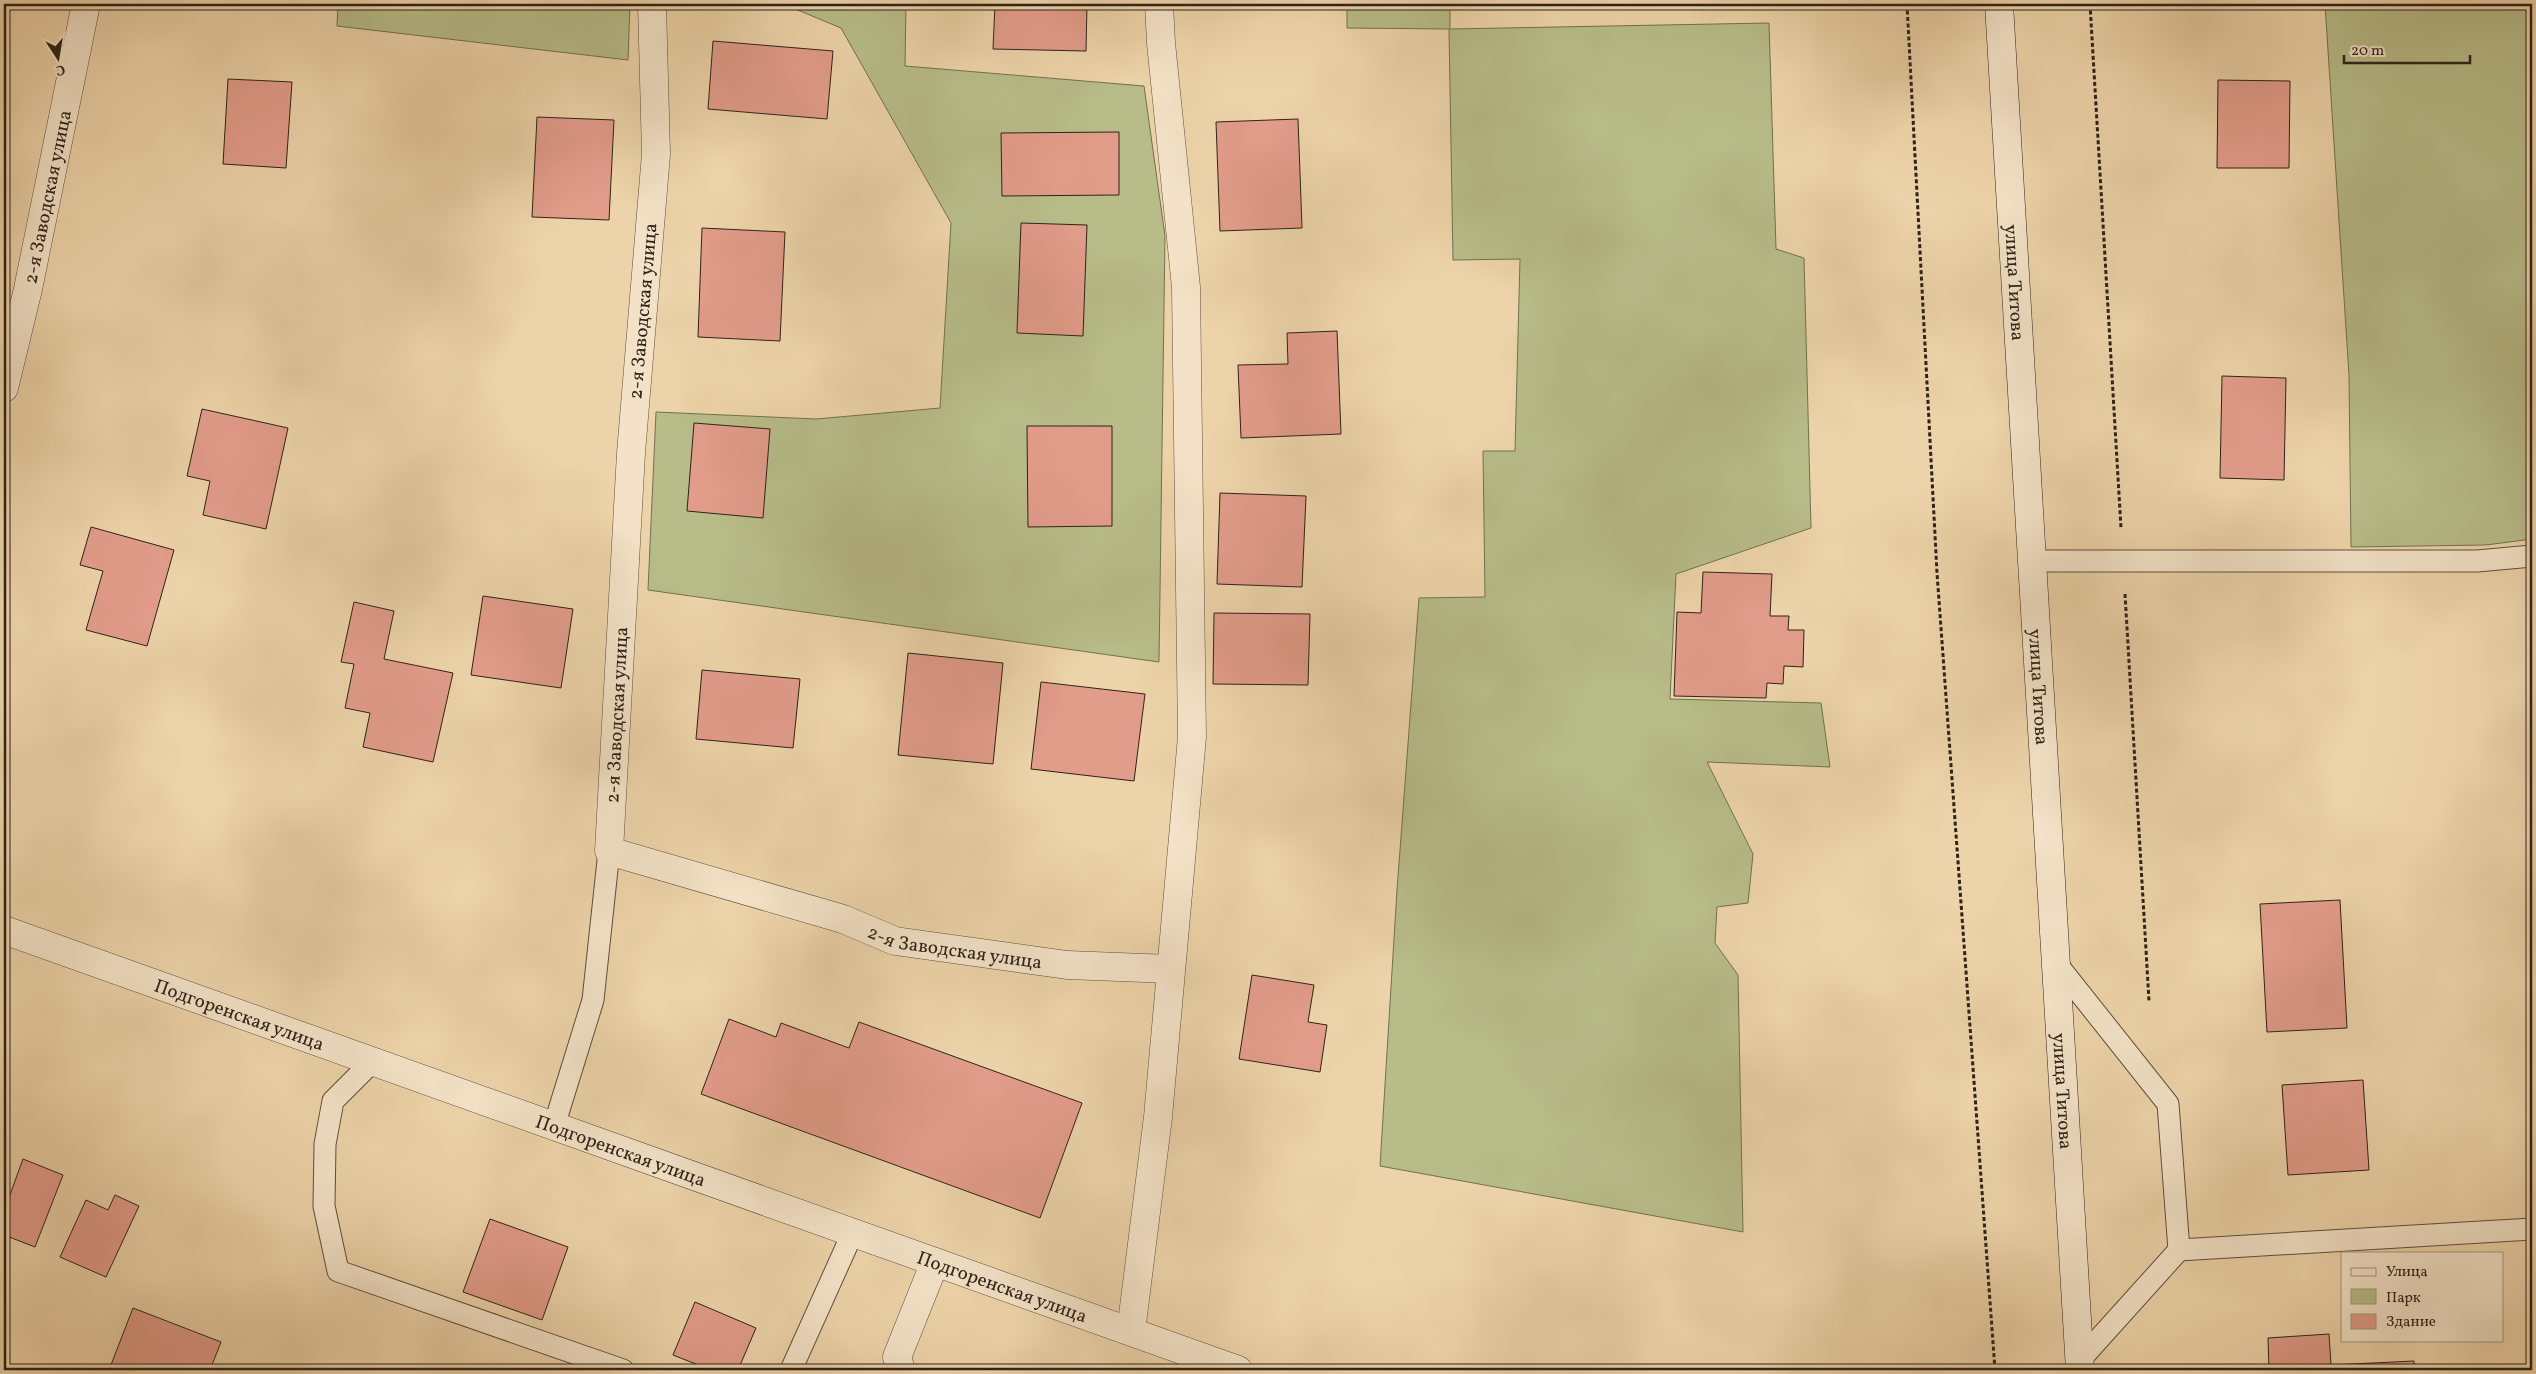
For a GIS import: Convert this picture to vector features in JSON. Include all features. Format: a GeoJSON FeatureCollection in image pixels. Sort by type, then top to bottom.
{"type":"FeatureCollection","features":[{"type":"Feature","properties":{"kind":"street","name":"2-я Заводская улица"},"geometry":{"type":"LineString","coordinates":[[4,388],[28,289],[86,4]]}},
{"type":"Feature","properties":{"kind":"street","name":"2-я Заводская улица"},"geometry":{"type":"LineString","coordinates":[[652,4],[656,154],[630,453],[609,851],[843,919],[895,941],[1067,965],[1171,969]]}},
{"type":"Feature","properties":{"kind":"street"},"geometry":{"type":"LineString","coordinates":[[1131,1331],[1158,1117],[1192,737],[1186,287],[1160,43],[1159,4]]}},
{"type":"Feature","properties":{"kind":"street","name":"улица Титова"},"geometry":{"type":"LineString","coordinates":[[1999,4],[2080,1366]]}},
{"type":"Feature","properties":{"kind":"street","name":"Подгоренская улица"},"geometry":{"type":"LineString","coordinates":[[4,930],[1238,1370]]}},
{"type":"Feature","properties":{"kind":"street"},"geometry":{"type":"LineString","coordinates":[[901,1370],[898,1356],[935,1262]]}},
{"type":"Feature","properties":{"kind":"lane"},"geometry":{"type":"LineString","coordinates":[[2032,561],[2476,561],[2532,556]]}},
{"type":"Feature","properties":{"kind":"lane"},"geometry":{"type":"LineString","coordinates":[[554,1126],[593,1000],[609,851]]}},
{"type":"Feature","properties":{"kind":"lane"},"geometry":{"type":"LineString","coordinates":[[2056,963],[2168,1104],[2179,1250],[2080,1366]]}},
{"type":"Feature","properties":{"kind":"lane"},"geometry":{"type":"LineString","coordinates":[[373,1061],[333,1101],[324,1144],[324,1206],[338,1271],[623,1370]]}},
{"type":"Feature","properties":{"kind":"lane"},"geometry":{"type":"LineString","coordinates":[[2179,1250],[2532,1229]]}},
{"type":"Feature","properties":{"kind":"lane"},"geometry":{"type":"LineString","coordinates":[[791,1370],[853,1232]]}},
{"type":"Feature","properties":{"kind":"path"},"geometry":{"type":"LineString","coordinates":[[1907,4],[1938,584],[1995,1370]]}},
{"type":"Feature","properties":{"kind":"path"},"geometry":{"type":"LineString","coordinates":[[2090,4],[2121,536]]}},
{"type":"Feature","properties":{"kind":"path"},"geometry":{"type":"LineString","coordinates":[[2124,585],[2150,1000]]}},
{"type":"Feature","properties":{"kind":"green space"},"geometry":{"type":"Polygon","coordinates":[[[338,4],[630,4],[628,60],[337,26],[338,4]]]}},
{"type":"Feature","properties":{"kind":"green space"},"geometry":{"type":"Polygon","coordinates":[[[788,4],[906,4],[905,66],[1144,86],[1165,236],[1159,662],[648,590],[656,412],[816,419],[940,408],[951,223],[841,28],[788,6],[788,4]]]}},
{"type":"Feature","properties":{"kind":"green space"},"geometry":{"type":"Polygon","coordinates":[[[1347,4],[1450,4],[1450,29],[1769,23],[1776,249],[1804,258],[1811,528],[1676,574],[1670,699],[1821,703],[1830,767],[1707,762],[1753,854],[1748,903],[1717,907],[1715,943],[1738,975],[1743,1232],[1380,1166],[1397,890],[1419,598],[1485,597],[1483,451],[1515,451],[1520,259],[1453,260],[1449,29],[1347,28],[1347,4]]]}},
{"type":"Feature","properties":{"kind":"green space"},"geometry":{"type":"Polygon","coordinates":[[[2325,4],[2532,4],[2532,539],[2486,545],[2351,547],[2349,375],[2325,4]]]}},
{"type":"Feature","properties":{"kind":"building"},"geometry":{"type":"Polygon","coordinates":[[[995,4],[1087,4],[1086,51],[993,49],[995,4]]]}},
{"type":"Feature","properties":{"kind":"building"},"geometry":{"type":"Polygon","coordinates":[[[713,41],[833,51],[827,119],[708,109],[713,41]]]}},
{"type":"Feature","properties":{"kind":"building"},"geometry":{"type":"Polygon","coordinates":[[[228,79],[292,82],[286,168],[223,164],[228,79]]]}},
{"type":"Feature","properties":{"kind":"building"},"geometry":{"type":"Polygon","coordinates":[[[2218,80],[2290,81],[2289,168],[2217,168],[2218,80]]]}},
{"type":"Feature","properties":{"kind":"building"},"geometry":{"type":"Polygon","coordinates":[[[537,117],[614,120],[609,220],[532,217],[537,117]]]}},
{"type":"Feature","properties":{"kind":"building"},"geometry":{"type":"Polygon","coordinates":[[[1298,119],[1302,228],[1220,231],[1216,122],[1298,119]]]}},
{"type":"Feature","properties":{"kind":"building"},"geometry":{"type":"Polygon","coordinates":[[[1119,132],[1119,195],[1002,196],[1001,133],[1119,132]]]}},
{"type":"Feature","properties":{"kind":"building"},"geometry":{"type":"Polygon","coordinates":[[[1021,223],[1087,225],[1083,336],[1017,333],[1021,223]]]}},
{"type":"Feature","properties":{"kind":"building"},"geometry":{"type":"Polygon","coordinates":[[[702,228],[785,232],[780,341],[698,337],[702,228]]]}},
{"type":"Feature","properties":{"kind":"building"},"geometry":{"type":"Polygon","coordinates":[[[1337,331],[1341,434],[1241,438],[1238,365],[1288,364],[1287,333],[1337,331]]]}},
{"type":"Feature","properties":{"kind":"building"},"geometry":{"type":"Polygon","coordinates":[[[2222,376],[2286,378],[2284,480],[2220,478],[2222,376]]]}},
{"type":"Feature","properties":{"kind":"building"},"geometry":{"type":"Polygon","coordinates":[[[202,409],[288,428],[266,529],[203,515],[210,481],[187,476],[202,409]]]}},
{"type":"Feature","properties":{"kind":"building"},"geometry":{"type":"Polygon","coordinates":[[[694,423],[770,429],[763,518],[687,511],[694,423]]]}},
{"type":"Feature","properties":{"kind":"building"},"geometry":{"type":"Polygon","coordinates":[[[1027,426],[1112,426],[1112,526],[1028,527],[1027,426]]]}},
{"type":"Feature","properties":{"kind":"building"},"geometry":{"type":"Polygon","coordinates":[[[1220,493],[1306,496],[1302,587],[1217,584],[1220,493]]]}},
{"type":"Feature","properties":{"kind":"building"},"geometry":{"type":"Polygon","coordinates":[[[91,527],[174,550],[147,646],[86,630],[103,571],[80,565],[91,527]]]}},
{"type":"Feature","properties":{"kind":"building"},"geometry":{"type":"Polygon","coordinates":[[[1703,572],[1772,574],[1770,616],[1789,616],[1788,630],[1804,630],[1803,667],[1784,666],[1783,684],[1767,683],[1766,698],[1674,696],[1677,612],[1701,613],[1703,572]]]}},
{"type":"Feature","properties":{"kind":"building"},"geometry":{"type":"Polygon","coordinates":[[[483,596],[573,609],[561,688],[471,675],[483,596]]]}},
{"type":"Feature","properties":{"kind":"building"},"geometry":{"type":"Polygon","coordinates":[[[354,602],[394,611],[384,659],[453,673],[433,762],[363,747],[370,713],[345,708],[354,664],[341,662],[354,602]]]}},
{"type":"Feature","properties":{"kind":"building"},"geometry":{"type":"Polygon","coordinates":[[[1214,613],[1310,614],[1308,685],[1213,684],[1214,613]]]}},
{"type":"Feature","properties":{"kind":"building"},"geometry":{"type":"Polygon","coordinates":[[[908,653],[1003,663],[993,764],[898,755],[908,653]]]}},
{"type":"Feature","properties":{"kind":"building"},"geometry":{"type":"Polygon","coordinates":[[[702,670],[800,679],[793,748],[696,739],[702,670]]]}},
{"type":"Feature","properties":{"kind":"building"},"geometry":{"type":"Polygon","coordinates":[[[1041,682],[1145,694],[1134,781],[1031,769],[1041,682]]]}},
{"type":"Feature","properties":{"kind":"building"},"geometry":{"type":"Polygon","coordinates":[[[2340,900],[2347,1028],[2267,1032],[2260,904],[2340,900]]]}},
{"type":"Feature","properties":{"kind":"building"},"geometry":{"type":"Polygon","coordinates":[[[1252,975],[1314,985],[1308,1022],[1327,1025],[1320,1072],[1239,1059],[1252,975]]]}},
{"type":"Feature","properties":{"kind":"building"},"geometry":{"type":"Polygon","coordinates":[[[729,1019],[776,1037],[781,1023],[849,1048],[859,1022],[1082,1103],[1040,1218],[701,1094],[729,1019]]]}},
{"type":"Feature","properties":{"kind":"building"},"geometry":{"type":"Polygon","coordinates":[[[2363,1080],[2369,1170],[2288,1175],[2282,1085],[2363,1080]]]}},
{"type":"Feature","properties":{"kind":"building"},"geometry":{"type":"Polygon","coordinates":[[[23,1159],[63,1175],[35,1247],[4,1235],[4,1211],[23,1159]]]}},
{"type":"Feature","properties":{"kind":"building"},"geometry":{"type":"Polygon","coordinates":[[[115,1195],[139,1206],[106,1277],[60,1257],[86,1200],[108,1210],[115,1195]]]}},
{"type":"Feature","properties":{"kind":"building"},"geometry":{"type":"Polygon","coordinates":[[[490,1219],[568,1247],[542,1320],[463,1292],[490,1219]]]}},
{"type":"Feature","properties":{"kind":"building"},"geometry":{"type":"Polygon","coordinates":[[[695,1302],[756,1328],[738,1370],[711,1370],[673,1355],[695,1302]]]}},
{"type":"Feature","properties":{"kind":"building"},"geometry":{"type":"Polygon","coordinates":[[[133,1308],[221,1342],[210,1370],[109,1370],[133,1308]]]}},
{"type":"Feature","properties":{"kind":"building"},"geometry":{"type":"Polygon","coordinates":[[[2329,1334],[2331,1365],[2414,1361],[2414,1370],[2269,1370],[2268,1338],[2329,1334]]]}}]}
